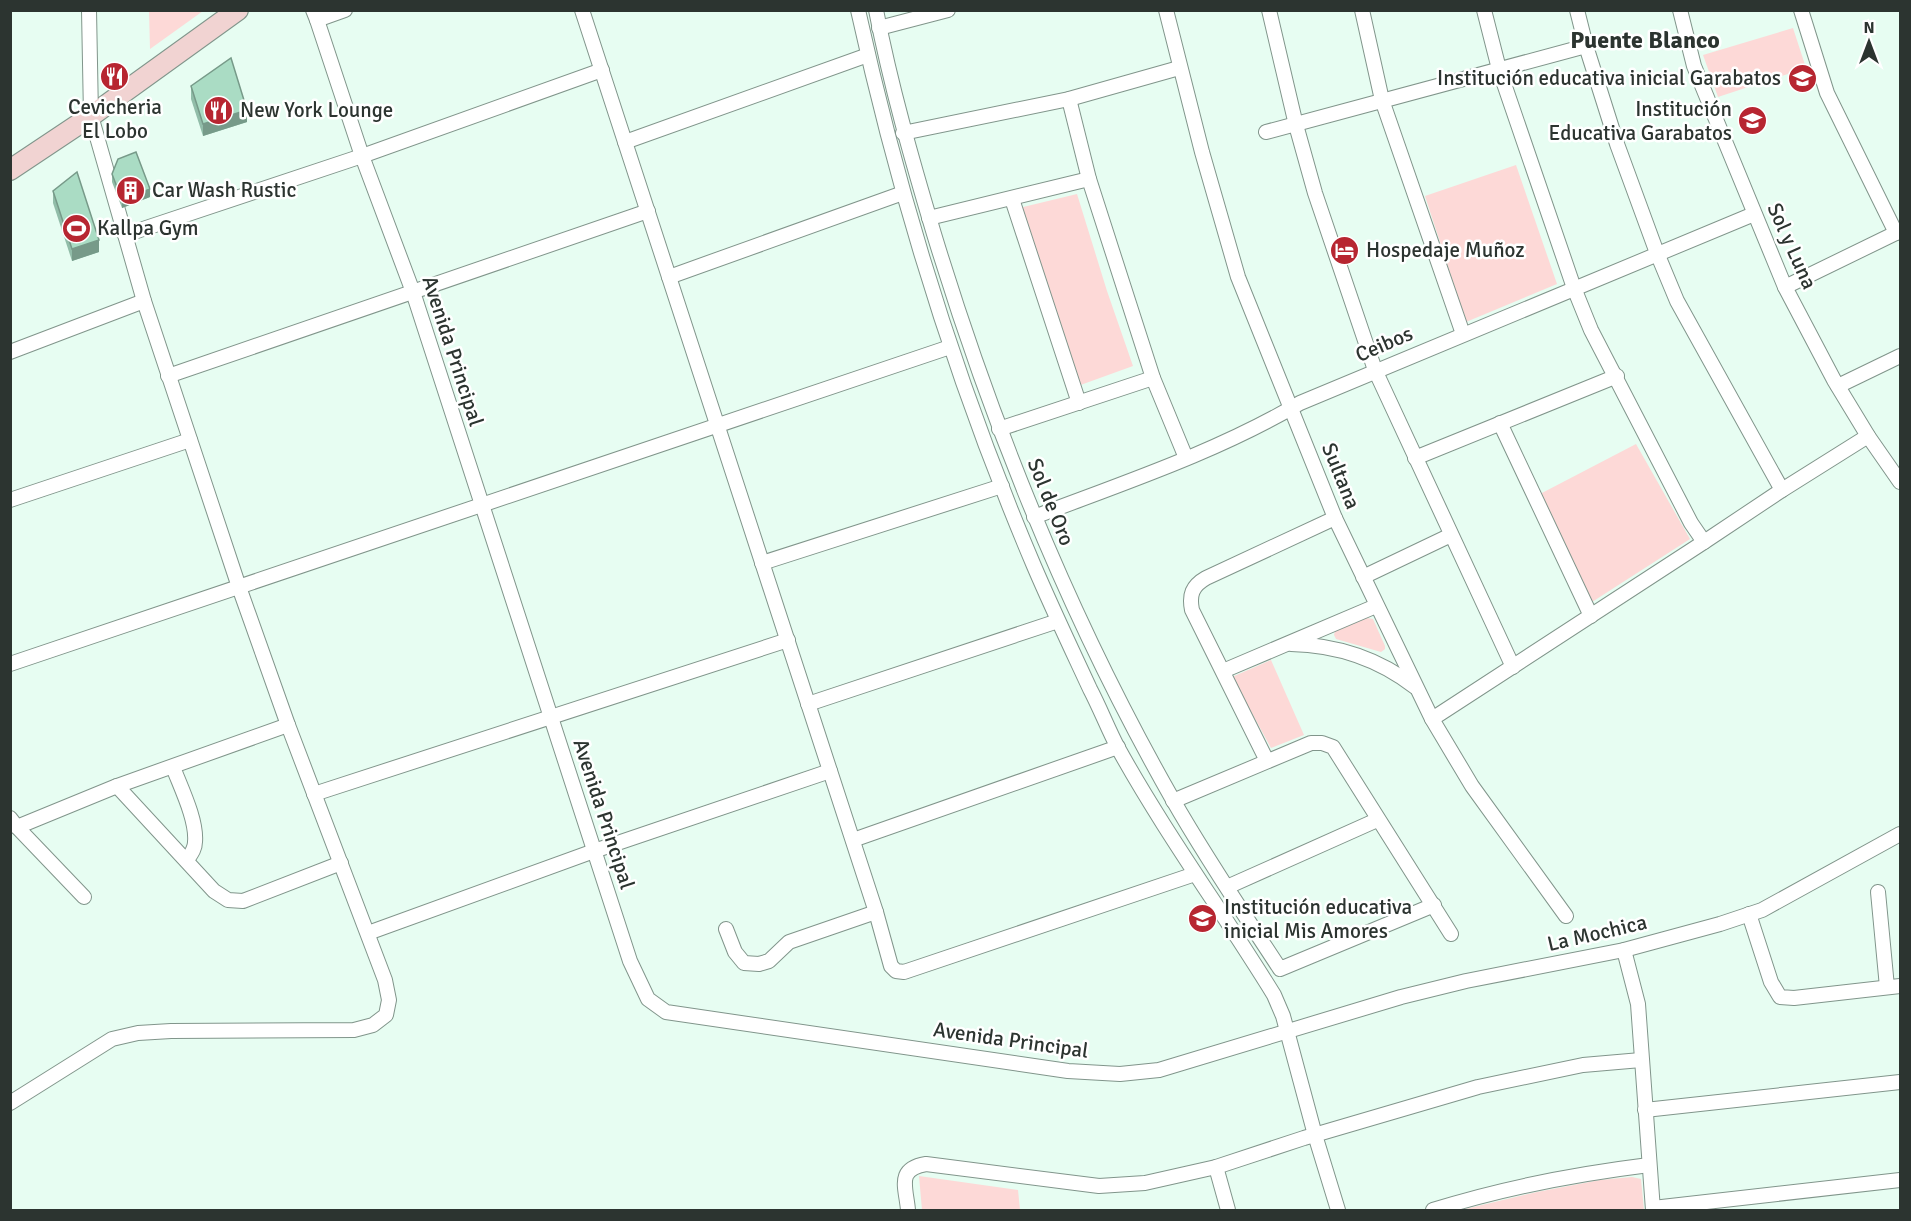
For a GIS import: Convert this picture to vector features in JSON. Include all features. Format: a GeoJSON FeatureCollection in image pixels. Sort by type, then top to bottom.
{"type":"FeatureCollection","features":[{"type":"Feature","properties":{"kind":"main road"},"geometry":{"type":"LineString","coordinates":[[10,170],[91,116],[238,10]]}},
{"type":"Feature","properties":{"kind":"street"},"geometry":{"type":"LineString","coordinates":[[10,1103],[112,1040],[138,1033],[171,1031],[354,1030],[373,1025],[386,1015],[389,1000],[385,980],[368,933],[288,725],[239,586],[144,301],[91,116],[89,10]]}},
{"type":"Feature","properties":{"kind":"street"},"geometry":{"type":"LineString","coordinates":[[315,15],[345,10]]}},
{"type":"Feature","properties":{"kind":"street"},"geometry":{"type":"LineString","coordinates":[[582,10],[853,840],[891,966],[896,971],[904,972],[1195,874]]}},
{"type":"Feature","properties":{"kind":"street"},"geometry":{"type":"LineString","coordinates":[[858,10],[903,193],[950,347],[1002,486],[1058,621],[1118,747],[1195,874],[1274,994],[1338,1210]]}},
{"type":"Feature","properties":{"kind":"street","name":"Sol de Oro"},"geometry":{"type":"LineString","coordinates":[[876,10],[903,133],[955,302],[999,429],[1077,615],[1173,801],[1280,969],[1434,905]]}},
{"type":"Feature","properties":{"kind":"street"},"geometry":{"type":"LineString","coordinates":[[879,28],[948,10]]}},
{"type":"Feature","properties":{"kind":"street","name":"Sultana"},"geometry":{"type":"LineString","coordinates":[[1166,10],[1179,68],[1238,277],[1335,518],[1432,719],[1472,786],[1566,916]]}},
{"type":"Feature","properties":{"kind":"street"},"geometry":{"type":"LineString","coordinates":[[1269,10],[1296,126],[1315,193],[1375,370],[1513,667]]}},
{"type":"Feature","properties":{"kind":"street"},"geometry":{"type":"LineString","coordinates":[[1362,10],[1382,100],[1463,334]]}},
{"type":"Feature","properties":{"kind":"street"},"geometry":{"type":"LineString","coordinates":[[1484,10],[1498,69],[1574,288],[1591,330],[1617,376],[1691,524],[1704,542]]}},
{"type":"Feature","properties":{"kind":"street"},"geometry":{"type":"LineString","coordinates":[[1577,10],[1617,144],[1677,301],[1782,490]]}},
{"type":"Feature","properties":{"kind":"street","name":"Sol y Luna"},"geometry":{"type":"LineString","coordinates":[[1680,10],[1694,66],[1785,287],[1838,386],[1868,436],[1899,476]]}},
{"type":"Feature","properties":{"kind":"street"},"geometry":{"type":"LineString","coordinates":[[1785,287],[1898,232],[1827,93],[1801,10]]}},
{"type":"Feature","properties":{"kind":"street","name":"Avenida Principal"},"geometry":{"type":"LineString","coordinates":[[315,15],[362,156],[412,292],[630,961],[648,999],[666,1012],[1068,1071],[1120,1074],[1159,1070],[1287,1032]]}},
{"type":"Feature","properties":{"kind":"street"},"geometry":{"type":"LineString","coordinates":[[1266,132],[1296,126],[1382,100],[1586,46]]}},
{"type":"Feature","properties":{"kind":"street"},"geometry":{"type":"LineString","coordinates":[[625,142],[868,56]]}},
{"type":"Feature","properties":{"kind":"street"},"geometry":{"type":"LineString","coordinates":[[903,133],[1069,99],[1179,68]]}},
{"type":"Feature","properties":{"kind":"street"},"geometry":{"type":"LineString","coordinates":[[125,235],[362,156],[602,70]]}},
{"type":"Feature","properties":{"kind":"street"},"geometry":{"type":"LineString","coordinates":[[1069,99],[1089,179],[1153,378],[1186,459]]}},
{"type":"Feature","properties":{"kind":"street"},"geometry":{"type":"LineString","coordinates":[[929,218],[1089,179]]}},
{"type":"Feature","properties":{"kind":"street"},"geometry":{"type":"LineString","coordinates":[[669,277],[903,193]]}},
{"type":"Feature","properties":{"kind":"street"},"geometry":{"type":"LineString","coordinates":[[1012,199],[1079,403]]}},
{"type":"Feature","properties":{"kind":"street"},"geometry":{"type":"LineString","coordinates":[[168,376],[648,211]]}},
{"type":"Feature","properties":{"kind":"street","name":"Ceibos"},"geometry":{"type":"LineString","coordinates":[[1034,517],[1186,459],[1375,370],[1754,214]]}},
{"type":"Feature","properties":{"kind":"street"},"geometry":{"type":"LineString","coordinates":[[10,352],[144,301]]}},
{"type":"Feature","properties":{"kind":"street"},"geometry":{"type":"LineString","coordinates":[[10,664],[950,347]]}},
{"type":"Feature","properties":{"kind":"street"},"geometry":{"type":"LineString","coordinates":[[1838,386],[1900,356]]}},
{"type":"Feature","properties":{"kind":"street"},"geometry":{"type":"LineString","coordinates":[[1415,458],[1617,376]]}},
{"type":"Feature","properties":{"kind":"street"},"geometry":{"type":"LineString","coordinates":[[999,429],[1153,378]]}},
{"type":"Feature","properties":{"kind":"street"},"geometry":{"type":"LineString","coordinates":[[1500,423],[1591,616]]}},
{"type":"Feature","properties":{"kind":"street"},"geometry":{"type":"LineString","coordinates":[[1432,719],[1868,436]]}},
{"type":"Feature","properties":{"kind":"street"},"geometry":{"type":"LineString","coordinates":[[10,500],[190,440]]}},
{"type":"Feature","properties":{"kind":"street"},"geometry":{"type":"LineString","coordinates":[[762,563],[1002,486]]}},
{"type":"Feature","properties":{"kind":"street"},"geometry":{"type":"LineString","coordinates":[[1267,761],[1192,610],[1190,600],[1192,590],[1206,578],[1335,518]]}},
{"type":"Feature","properties":{"kind":"street"},"geometry":{"type":"LineString","coordinates":[[1363,577],[1451,535]]}},
{"type":"Feature","properties":{"kind":"street"},"geometry":{"type":"LineString","coordinates":[[1223,671],[1376,606]]}},
{"type":"Feature","properties":{"kind":"street"},"geometry":{"type":"LineString","coordinates":[[808,704],[1058,621]]}},
{"type":"Feature","properties":{"kind":"street"},"geometry":{"type":"LineString","coordinates":[[314,794],[788,640]]}},
{"type":"Feature","properties":{"kind":"street"},"geometry":{"type":"LineString","coordinates":[[1286,644],[1317,645],[1354,654],[1385,667],[1418,689]]}},
{"type":"Feature","properties":{"kind":"street"},"geometry":{"type":"LineString","coordinates":[[84,897],[14,823],[288,725]]}},
{"type":"Feature","properties":{"kind":"street"},"geometry":{"type":"LineString","coordinates":[[1173,801],[1311,743],[1322,743],[1333,747],[1451,934]]}},
{"type":"Feature","properties":{"kind":"street"},"geometry":{"type":"LineString","coordinates":[[853,840],[1118,747]]}},
{"type":"Feature","properties":{"kind":"street"},"geometry":{"type":"LineString","coordinates":[[173,767],[195,832],[195,843],[187,860]]}},
{"type":"Feature","properties":{"kind":"street"},"geometry":{"type":"LineString","coordinates":[[368,933],[594,851],[830,771]]}},
{"type":"Feature","properties":{"kind":"street"},"geometry":{"type":"LineString","coordinates":[[117,786],[214,891],[228,900],[243,901],[341,863]]}},
{"type":"Feature","properties":{"kind":"street"},"geometry":{"type":"LineString","coordinates":[[1227,887],[1377,820]]}},
{"type":"Feature","properties":{"kind":"street","name":"La Mochica"},"geometry":{"type":"LineString","coordinates":[[1287,1032],[1401,997],[1444,986],[1624,950],[1762,910],[1900,834]]}},
{"type":"Feature","properties":{"kind":"street"},"geometry":{"type":"LineString","coordinates":[[1749,914],[1771,982],[1780,997],[1794,998],[1894,986],[1878,892]]}},
{"type":"Feature","properties":{"kind":"street"},"geometry":{"type":"LineString","coordinates":[[726,928],[735,952],[744,963],[759,964],[769,960],[789,942],[876,912]]}},
{"type":"Feature","properties":{"kind":"street"},"geometry":{"type":"LineString","coordinates":[[1624,950],[1638,1004],[1653,1209],[1900,1180]]}},
{"type":"Feature","properties":{"kind":"street"},"geometry":{"type":"LineString","coordinates":[[908,1210],[904,1177],[908,1170],[915,1166],[926,1164],[1099,1185],[1154,1182],[1216,1167],[1315,1135],[1489,1084],[1582,1065],[1641,1060]]}},
{"type":"Feature","properties":{"kind":"street"},"geometry":{"type":"LineString","coordinates":[[1645,1110],[1900,1082]]}},
{"type":"Feature","properties":{"kind":"street"},"geometry":{"type":"LineString","coordinates":[[1440,1209],[1486,1194],[1608,1170],[1649,1166]]}},
{"type":"Feature","properties":{"kind":"street"},"geometry":{"type":"LineString","coordinates":[[1216,1167],[1228,1210]]}},
{"type":"Feature","properties":{"kind":"shaded area"},"geometry":{"type":"Polygon","coordinates":[[[149,10],[203,10],[203,11],[150,49],[149,10]]]}},
{"type":"Feature","properties":{"kind":"shaded area"},"geometry":{"type":"Polygon","coordinates":[[[1793,28],[1806,68],[1718,97],[1703,55],[1793,28]]]}},
{"type":"Feature","properties":{"kind":"shaded area"},"geometry":{"type":"Polygon","coordinates":[[[1516,165],[1557,284],[1466,322],[1425,196],[1516,165]]]}},
{"type":"Feature","properties":{"kind":"shaded area"},"geometry":{"type":"Polygon","coordinates":[[[1077,194],[1133,366],[1075,387],[1015,209],[1077,194]]]}},
{"type":"Feature","properties":{"kind":"shaded area"},"geometry":{"type":"Polygon","coordinates":[[[1636,444],[1690,539],[1592,602],[1540,494],[1636,444]]]}},
{"type":"Feature","properties":{"kind":"shaded area"},"geometry":{"type":"Polygon","coordinates":[[[1367,618],[1373,619],[1385,646],[1381,652],[1336,639],[1335,631],[1367,618]]]}},
{"type":"Feature","properties":{"kind":"shaded area"},"geometry":{"type":"Polygon","coordinates":[[[1271,660],[1304,735],[1271,748],[1232,677],[1271,660]]]}},
{"type":"Feature","properties":{"kind":"shaded area"},"geometry":{"type":"Polygon","coordinates":[[[919,1176],[1018,1190],[1020,1210],[922,1210],[919,1176]]]}},
{"type":"Feature","properties":{"kind":"shaded area"},"geometry":{"type":"Polygon","coordinates":[[[1632,1177],[1641,1179],[1644,1210],[1461,1210],[1537,1192],[1600,1180],[1632,1177]]]}},
{"type":"Feature","properties":{"kind":"building","name":"New York Lounge"},"geometry":{"type":"Polygon","coordinates":[[[231,58],[247,110],[203,124],[191,86],[231,58]]]}},
{"type":"Feature","properties":{"kind":"building","name":"Car Wash Rustic"},"geometry":{"type":"Polygon","coordinates":[[[136,152],[150,189],[122,200],[112,174],[118,159],[136,152]]]}},
{"type":"Feature","properties":{"kind":"building","name":"Kallpa Gym"},"geometry":{"type":"Polygon","coordinates":[[[77,172],[99,240],[72,249],[53,191],[77,172]]]}},
{"type":"Feature","properties":{"kind":"place","name":"Cevicheria El Lobo"},"geometry":{"type":"Point","coordinates":[115,76]}},
{"type":"Feature","properties":{"kind":"place","name":"Institución educativa inicial Garabatos"},"geometry":{"type":"Point","coordinates":[1802,78]}},
{"type":"Feature","properties":{"kind":"place","name":"New York Lounge"},"geometry":{"type":"Point","coordinates":[219,110]}},
{"type":"Feature","properties":{"kind":"place","name":"Institución Educativa Garabatos"},"geometry":{"type":"Point","coordinates":[1753,121]}},
{"type":"Feature","properties":{"kind":"place","name":"Car Wash Rustic"},"geometry":{"type":"Point","coordinates":[131,190]}},
{"type":"Feature","properties":{"kind":"place","name":"Kallpa Gym"},"geometry":{"type":"Point","coordinates":[76,228]}},
{"type":"Feature","properties":{"kind":"place","name":"Hospedaje Muñoz"},"geometry":{"type":"Point","coordinates":[1345,250]}},
{"type":"Feature","properties":{"kind":"place","name":"Institución educativa inicial Mis Amores"},"geometry":{"type":"Point","coordinates":[1203,919]}},
{"type":"Feature","properties":{"kind":"district","name":"Puente Blanco"},"geometry":{"type":"Point","coordinates":[1645,40]}}]}
